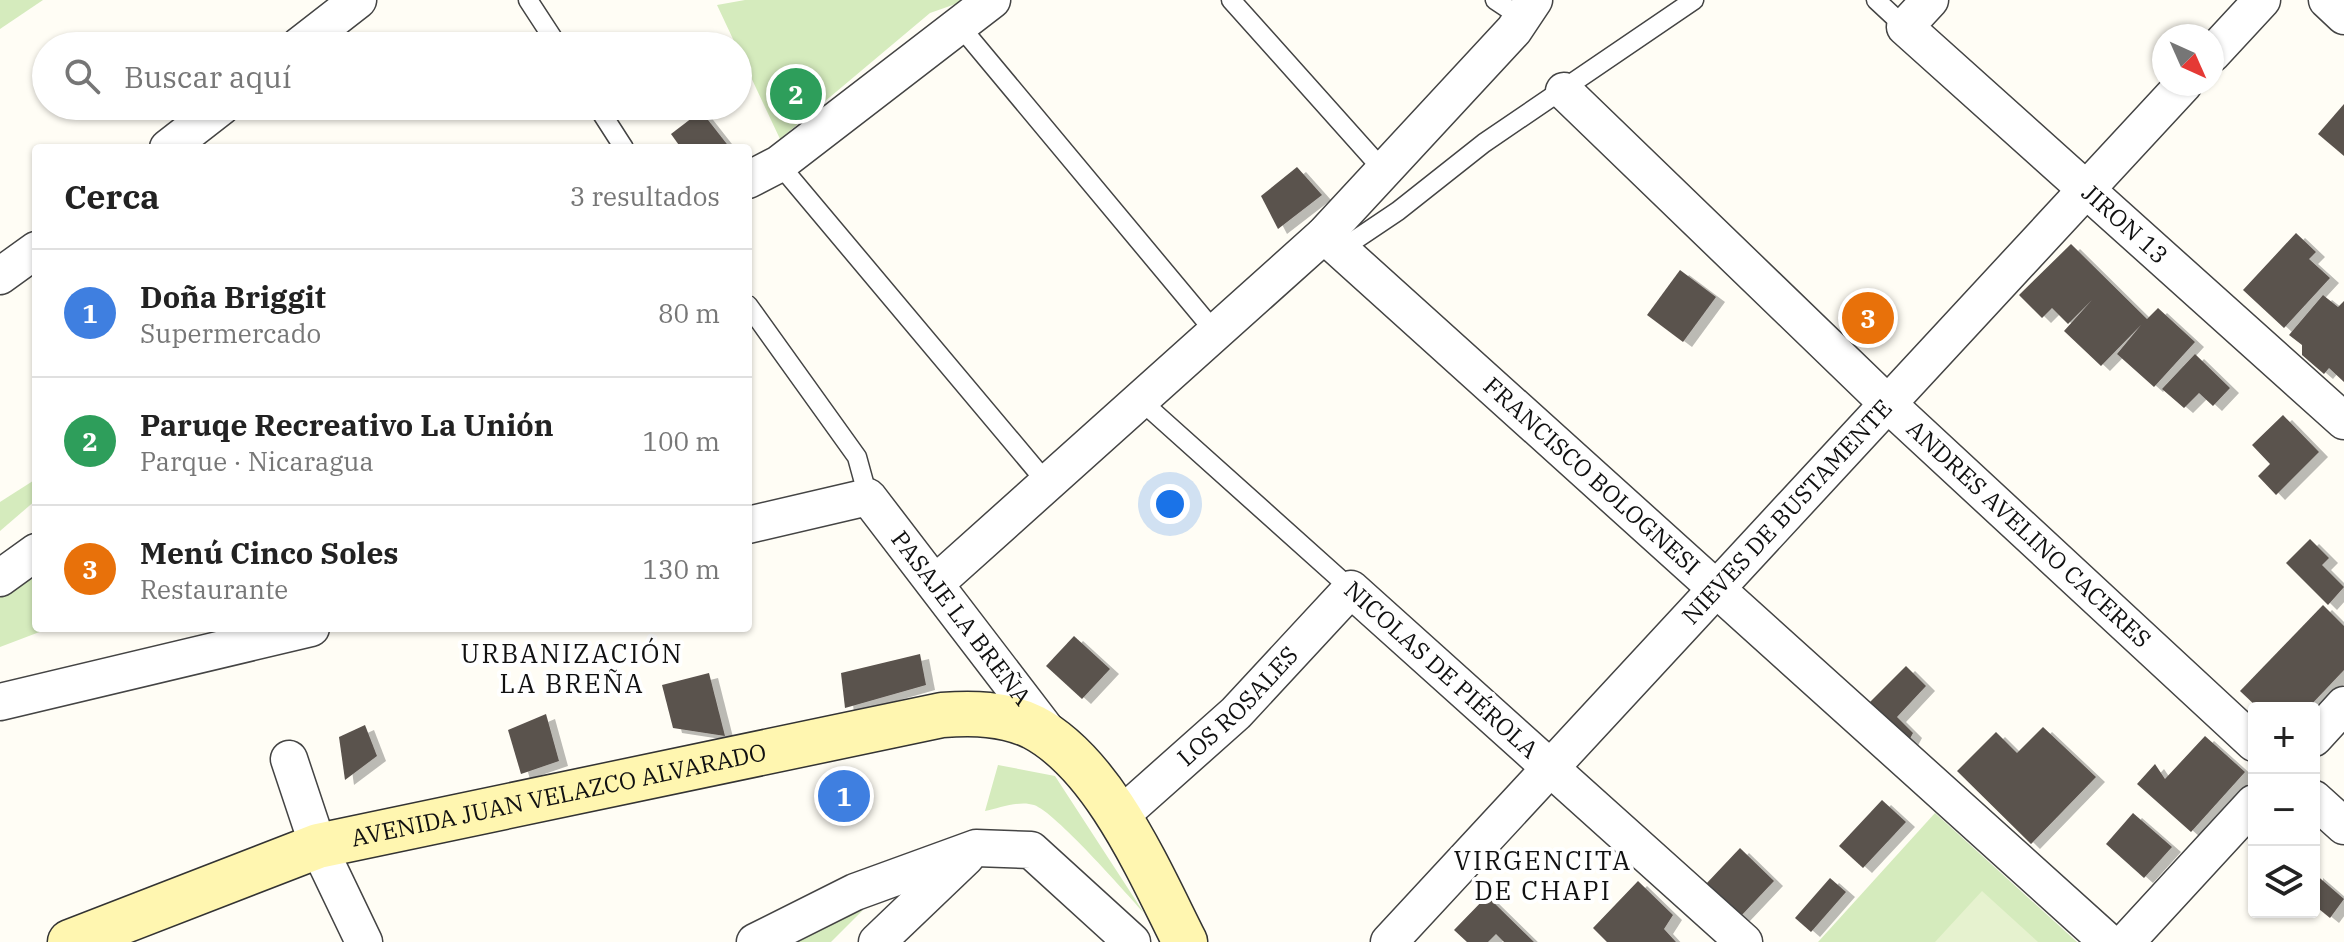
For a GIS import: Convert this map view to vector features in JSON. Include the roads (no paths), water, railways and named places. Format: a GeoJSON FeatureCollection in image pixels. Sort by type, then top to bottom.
{"type":"FeatureCollection","features":[{"type":"Feature","properties":{"kind":"street"},"geometry":{"type":"LineString","coordinates":[[317,32],[358,0]]}},
{"type":"Feature","properties":{"kind":"street"},"geometry":{"type":"LineString","coordinates":[[763,172],[992,0]]}},
{"type":"Feature","properties":{"kind":"street"},"geometry":{"type":"LineString","coordinates":[[1905,27],[1930,0]]}},
{"type":"Feature","properties":{"kind":"street"},"geometry":{"type":"LineString","coordinates":[[2224,41],[2262,0]]}},
{"type":"Feature","properties":{"kind":"street"},"geometry":{"type":"LineString","coordinates":[[2327,0],[2344,16]]}},
{"type":"Feature","properties":{"kind":"street"},"geometry":{"type":"LineString","coordinates":[[936,583],[1215,332],[1332,242],[1384,171],[1517,6]]}},
{"type":"Feature","properties":{"kind":"street","name":"JIRON 13"},"geometry":{"type":"LineString","coordinates":[[1905,27],[2344,421]]}},
{"type":"Feature","properties":{"kind":"street","name":"ANDRES AVELINO CACERES"},"geometry":{"type":"LineString","coordinates":[[1564,91],[1888,404],[2248,737]]}},
{"type":"Feature","properties":{"kind":"street","name":"NIEVES DE BUSTAMENTE"},"geometry":{"type":"LineString","coordinates":[[1389,942],[2173,96]]}},
{"type":"Feature","properties":{"kind":"street"},"geometry":{"type":"LineString","coordinates":[[173,144],[204,120]]}},
{"type":"Feature","properties":{"kind":"street","name":"FRANCISCO BOLOGNESI"},"geometry":{"type":"LineString","coordinates":[[1332,242],[2108,942]]}},
{"type":"Feature","properties":{"kind":"street"},"geometry":{"type":"LineString","coordinates":[[0,276],[32,253]]}},
{"type":"Feature","properties":{"kind":"street"},"geometry":{"type":"LineString","coordinates":[[752,524],[868,497]]}},
{"type":"Feature","properties":{"kind":"street","name":"PASAJE LA BREÑA"},"geometry":{"type":"LineString","coordinates":[[868,497],[1055,741]]}},
{"type":"Feature","properties":{"kind":"street"},"geometry":{"type":"LineString","coordinates":[[0,578],[32,555]]}},
{"type":"Feature","properties":{"kind":"street","name":"NICOLAS DE PIÉROLA"},"geometry":{"type":"LineString","coordinates":[[1351,589],[1744,942]]}},
{"type":"Feature","properties":{"kind":"street","name":"LOS ROSALES"},"geometry":{"type":"LineString","coordinates":[[1118,818],[1236,713],[1351,589]]}},
{"type":"Feature","properties":{"kind":"street"},"geometry":{"type":"LineString","coordinates":[[0,702],[294,632]]}},
{"type":"Feature","properties":{"kind":"street"},"geometry":{"type":"LineString","coordinates":[[2320,731],[2344,705]]}},
{"type":"Feature","properties":{"kind":"street","name":"AVENIDA JUAN VELAZCO ALVARADO"},"geometry":{"type":"LineString","coordinates":[[88,938],[318,846],[942,715],[976,713],[1005,717],[1032,727],[1055,741],[1075,759],[1118,818],[1185,942]]}},
{"type":"Feature","properties":{"kind":"street"},"geometry":{"type":"LineString","coordinates":[[289,759],[318,846],[364,942]]}},
{"type":"Feature","properties":{"kind":"street"},"geometry":{"type":"LineString","coordinates":[[2320,804],[2344,826]]}},
{"type":"Feature","properties":{"kind":"street"},"geometry":{"type":"LineString","coordinates":[[2126,942],[2248,810]]}},
{"type":"Feature","properties":{"kind":"street"},"geometry":{"type":"LineString","coordinates":[[877,942],[976,848]]}},
{"type":"Feature","properties":{"kind":"street"},"geometry":{"type":"LineString","coordinates":[[755,942],[855,892],[976,848],[1031,850],[1132,942]]}},
{"type":"Feature","properties":{"kind":"lane"},"geometry":{"type":"LineString","coordinates":[[528,0],[549,32]]}},
{"type":"Feature","properties":{"kind":"lane"},"geometry":{"type":"LineString","coordinates":[[1231,0],[1384,171]]}},
{"type":"Feature","properties":{"kind":"lane"},"geometry":{"type":"LineString","coordinates":[[1332,242],[1398,211],[1484,143],[1694,0]]}},
{"type":"Feature","properties":{"kind":"lane"},"geometry":{"type":"LineString","coordinates":[[1876,0],[1905,27]]}},
{"type":"Feature","properties":{"kind":"lane"},"geometry":{"type":"LineString","coordinates":[[959,25],[1215,332]]}},
{"type":"Feature","properties":{"kind":"lane"},"geometry":{"type":"LineString","coordinates":[[606,120],[621,144]]}},
{"type":"Feature","properties":{"kind":"lane"},"geometry":{"type":"LineString","coordinates":[[763,172],[1047,483]]}},
{"type":"Feature","properties":{"kind":"lane"},"geometry":{"type":"LineString","coordinates":[[752,311],[857,457],[868,497]]}},
{"type":"Feature","properties":{"kind":"lane","name":"NICOLAS DE PIÉROLA"},"geometry":{"type":"LineString","coordinates":[[1139,399],[1351,589]]}},
{"type":"Feature","properties":{"kind":"place","name":"Paruqe Recreativo La Unión"},"geometry":{"type":"Point","coordinates":[796,94]}},
{"type":"Feature","properties":{"kind":"place","name":"Menú Cinco Soles"},"geometry":{"type":"Point","coordinates":[1868,318]}},
{"type":"Feature","properties":{"kind":"place","name":"Doña Briggit"},"geometry":{"type":"Point","coordinates":[844,796]}},
{"type":"Feature","properties":{"kind":"district","name":"URBANIZACIÓN LA BREÑA"},"geometry":{"type":"Point","coordinates":[572,669]}},
{"type":"Feature","properties":{"kind":"district","name":"VIRGENCITA DE CHAPI"},"geometry":{"type":"Point","coordinates":[1543,876]}}]}
